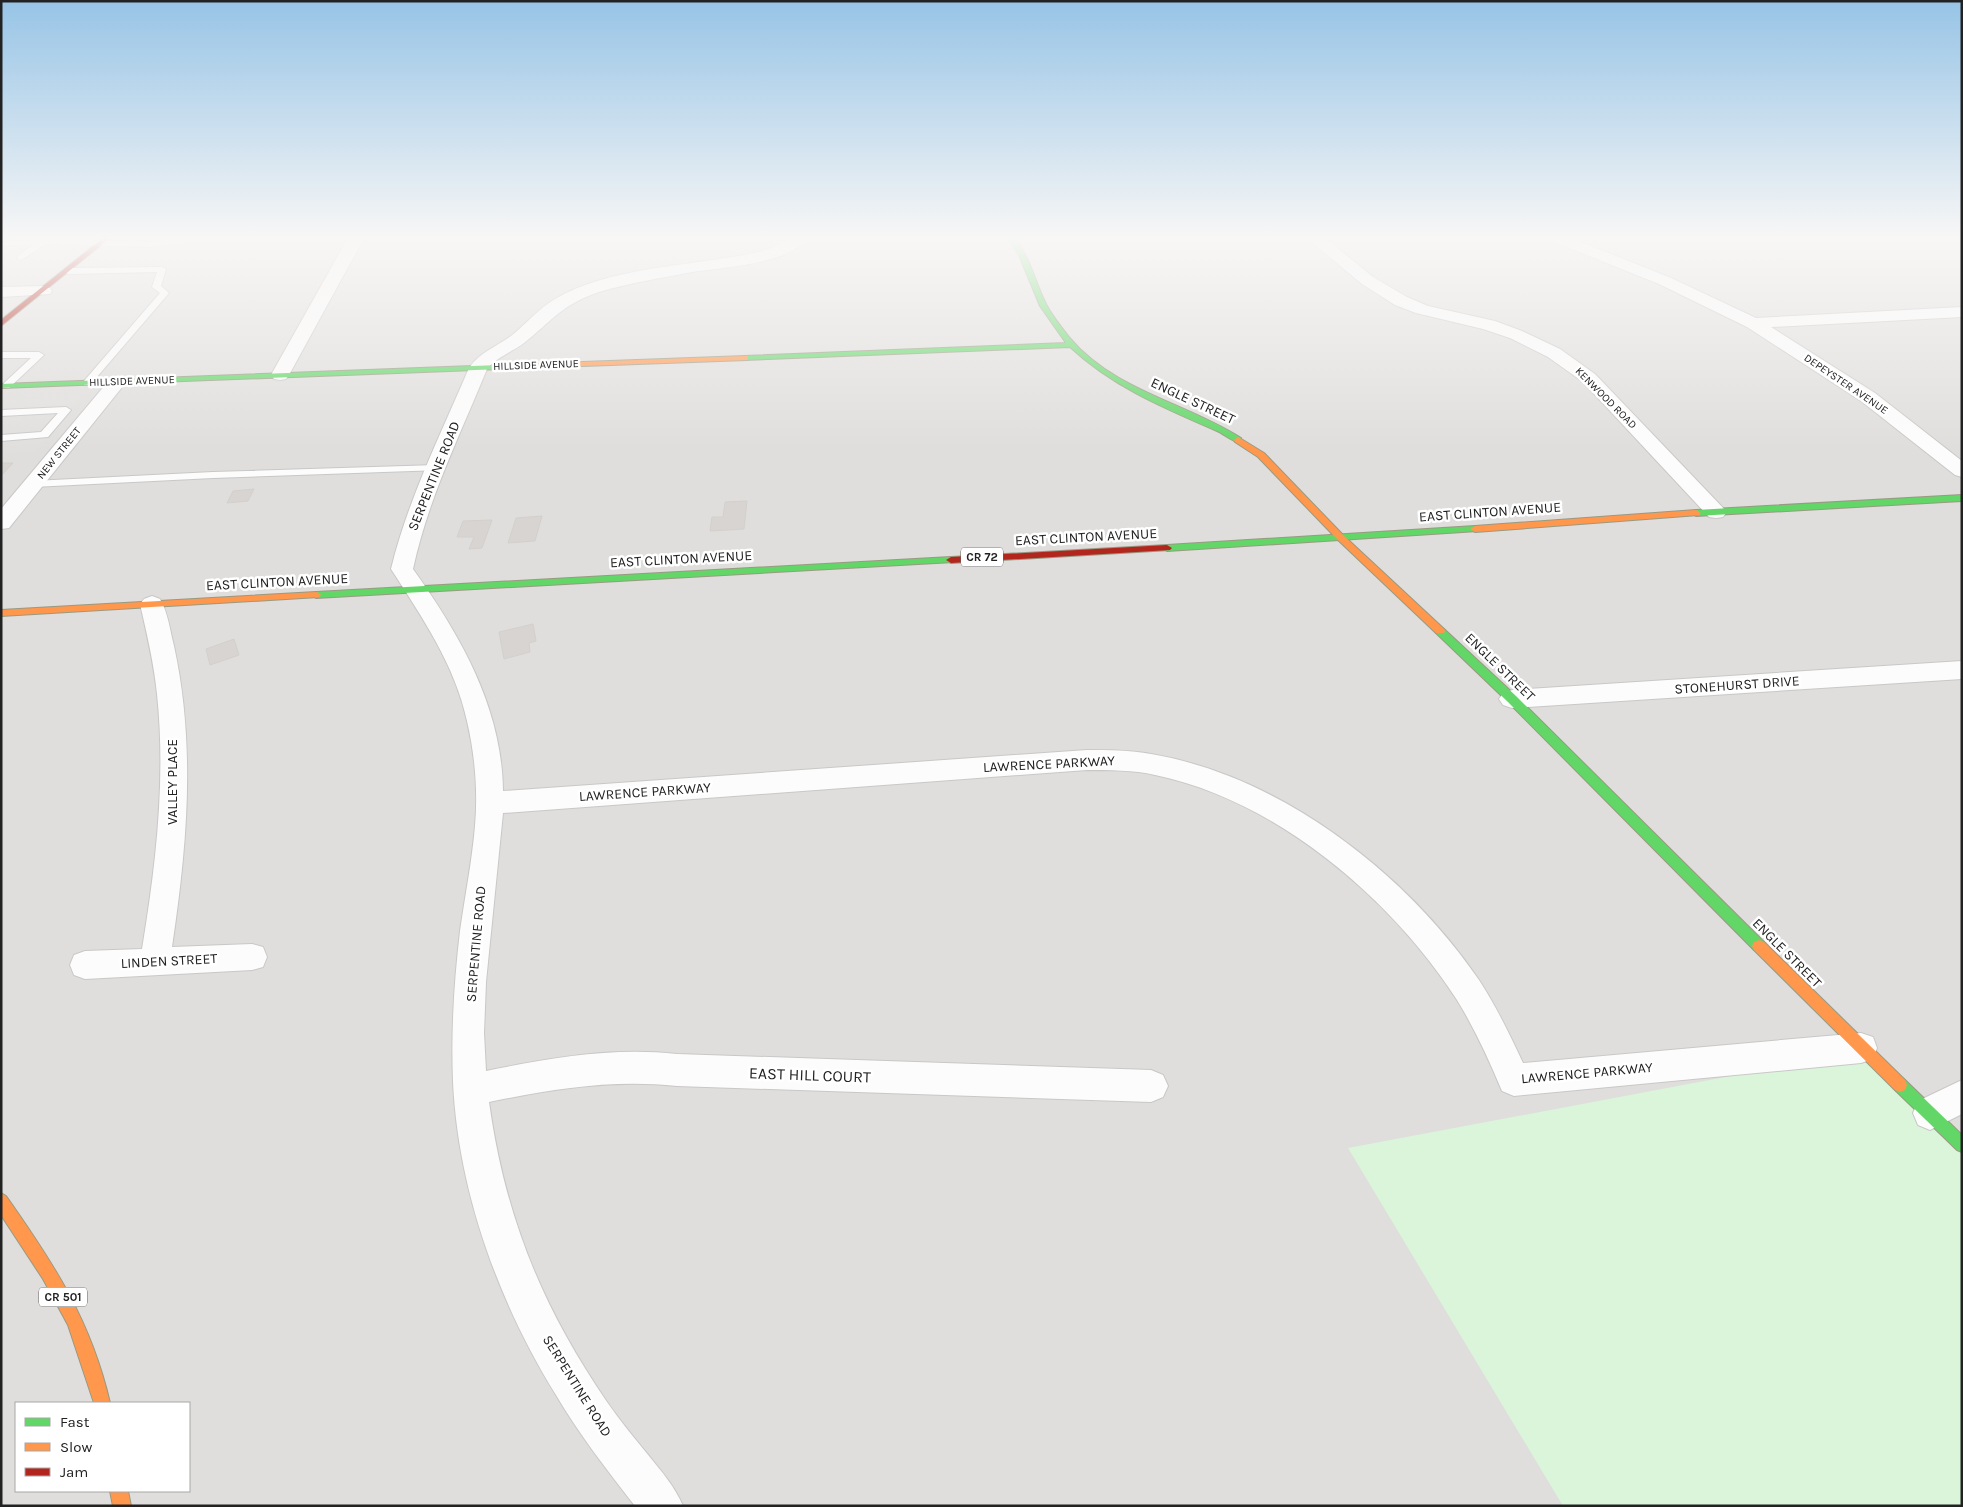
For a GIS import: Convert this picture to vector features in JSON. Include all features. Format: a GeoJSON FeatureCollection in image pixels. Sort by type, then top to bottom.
{"type":"FeatureCollection","features":[{"type":"Feature","properties":{"kind":"street"},"geometry":{"type":"LineString","coordinates":[[1,324],[21,308]]}},
{"type":"Feature","properties":{"kind":"street"},"geometry":{"type":"LineString","coordinates":[[280,375],[317,308]]}},
{"type":"Feature","properties":{"kind":"street"},"geometry":{"type":"LineString","coordinates":[[478,368],[486,360],[518,339],[551,308]]}},
{"type":"Feature","properties":{"kind":"street","name":"ENGLE STREET"},"geometry":{"type":"LineString","coordinates":[[1046,308],[1072,345],[1105,372],[1160,403],[1224,431],[1244,442],[1261,455],[1291,484],[1340,538],[1512,699],[1861,1048],[1962,1145]]}},
{"type":"Feature","properties":{"kind":"street","name":"KENWOOD ROAD"},"geometry":{"type":"LineString","coordinates":[[1422,308],[1510,333],[1553,352],[1572,364],[1589,378],[1716,512]]}},
{"type":"Feature","properties":{"kind":"street","name":"DEPEYSTER AVENUE"},"geometry":{"type":"LineString","coordinates":[[1722,308],[1753,323],[1868,397],[1962,471]]}},
{"type":"Feature","properties":{"kind":"street"},"geometry":{"type":"LineString","coordinates":[[1753,323],[1962,312]]}},
{"type":"Feature","properties":{"kind":"street","name":"HILLSIDE AVENUE"},"geometry":{"type":"LineString","coordinates":[[3,386],[1072,345]]}},
{"type":"Feature","properties":{"kind":"street","name":"SERPENTINE ROAD"},"geometry":{"type":"LineString","coordinates":[[478,368],[416,517],[402,569],[449,642],[466,676],[479,712],[487,752],[490,803],[468,1034],[471,1090],[478,1144],[493,1209],[522,1290],[555,1357],[598,1425],[662,1506]]}},
{"type":"Feature","properties":{"kind":"street","name":"NEW STREET"},"geometry":{"type":"LineString","coordinates":[[1,523],[117,382]]}},
{"type":"Feature","properties":{"kind":"street","name":"EAST CLINTON AVENUE"},"geometry":{"type":"LineString","coordinates":[[3,616],[152,604],[1340,538],[1716,512],[1962,498]]}},
{"type":"Feature","properties":{"kind":"street","name":"VALLEY PLACE"},"geometry":{"type":"LineString","coordinates":[[152,604],[164,652],[172,705],[174,766],[172,836],[155,961]]}},
{"type":"Feature","properties":{"kind":"street","name":"STONEHURST DRIVE"},"geometry":{"type":"LineString","coordinates":[[1512,699],[1962,670]]}},
{"type":"Feature","properties":{"kind":"street","name":"LAWRENCE PARKWAY"},"geometry":{"type":"LineString","coordinates":[[490,803],[1087,760],[1126,761],[1161,765],[1192,773],[1230,788],[1281,814],[1324,842],[1360,870],[1400,907],[1437,949],[1467,989],[1493,1033],[1514,1080],[1861,1048]]}},
{"type":"Feature","properties":{"kind":"street","name":"LINDEN STREET"},"geometry":{"type":"LineString","coordinates":[[85,965],[252,957]]}},
{"type":"Feature","properties":{"kind":"street","name":"EAST HILL COURT"},"geometry":{"type":"LineString","coordinates":[[471,1090],[574,1070],[613,1066],[677,1070],[1151,1086]]}},
{"type":"Feature","properties":{"kind":"street"},"geometry":{"type":"LineString","coordinates":[[1930,1113],[1962,1096]]}},
{"type":"Feature","properties":{"kind":"street","name":"CR 501"},"geometry":{"type":"LineString","coordinates":[[1,1201],[55,1282],[70,1310],[93,1372],[102,1402]]}},
{"type":"Feature","properties":{"kind":"street"},"geometry":{"type":"LineString","coordinates":[[119,1492],[122,1506]]}},
{"type":"Feature","properties":{"kind":"lane"},"geometry":{"type":"LineString","coordinates":[[87,383],[152,308]]}},
{"type":"Feature","properties":{"kind":"lane"},"geometry":{"type":"LineString","coordinates":[[1,355],[39,355],[28,365],[8,373]]}},
{"type":"Feature","properties":{"kind":"lane"},"geometry":{"type":"LineString","coordinates":[[3,386],[18,369]]}},
{"type":"Feature","properties":{"kind":"lane"},"geometry":{"type":"LineString","coordinates":[[1,413],[66,410],[44,435],[1,438]]}},
{"type":"Feature","properties":{"kind":"lane"},"geometry":{"type":"LineString","coordinates":[[33,484],[213,474],[438,468]]}},
{"type":"Feature","properties":{"kind":"shaded area"},"geometry":{"type":"Polygon","coordinates":[[[1,308],[1962,308],[1962,1506],[1,1506],[1,308]]]}},
{"type":"Feature","properties":{"kind":"shaded area"},"geometry":{"type":"Polygon","coordinates":[[[82,397],[35,452],[1,453],[1,400],[82,397]]]}},
{"type":"Feature","properties":{"kind":"green space"},"geometry":{"type":"Polygon","coordinates":[[[1864,1051],[1962,1146],[1962,1506],[1563,1506],[1348,1148],[1864,1051]]]}},
{"type":"Feature","properties":{"kind":"building"},"geometry":{"type":"Polygon","coordinates":[[[1,463],[13,463],[1,476],[1,463]]]}},
{"type":"Feature","properties":{"kind":"building"},"geometry":{"type":"Polygon","coordinates":[[[254,489],[248,501],[227,503],[233,491],[254,489]]]}},
{"type":"Feature","properties":{"kind":"building"},"geometry":{"type":"Polygon","coordinates":[[[747,501],[744,529],[710,531],[712,517],[723,517],[725,502],[747,501]]]}},
{"type":"Feature","properties":{"kind":"building"},"geometry":{"type":"Polygon","coordinates":[[[542,516],[535,541],[508,543],[516,518],[542,516]]]}},
{"type":"Feature","properties":{"kind":"building"},"geometry":{"type":"Polygon","coordinates":[[[492,520],[482,548],[469,549],[474,537],[457,537],[463,521],[492,520]]]}},
{"type":"Feature","properties":{"kind":"building"},"geometry":{"type":"Polygon","coordinates":[[[533,624],[536,641],[529,643],[530,652],[504,659],[499,632],[533,624]]]}},
{"type":"Feature","properties":{"kind":"building"},"geometry":{"type":"Polygon","coordinates":[[[234,639],[239,655],[210,665],[206,649],[234,639]]]}},
{"type":"Feature","properties":{"kind":"traffic: fast"},"geometry":{"type":"LineString","coordinates":[[1045,308],[1069,342],[1088,360],[1106,373],[1124,385],[1224,431],[1238,440]]}},
{"type":"Feature","properties":{"kind":"traffic: fast"},"geometry":{"type":"LineString","coordinates":[[745,358],[1072,345]]}},
{"type":"Feature","properties":{"kind":"traffic: fast"},"geometry":{"type":"LineString","coordinates":[[1,386],[499,367]]}},
{"type":"Feature","properties":{"kind":"traffic: fast"},"geometry":{"type":"LineString","coordinates":[[1696,513],[1962,498]]}},
{"type":"Feature","properties":{"kind":"traffic: fast"},"geometry":{"type":"LineString","coordinates":[[1167,548],[1475,529]]}},
{"type":"Feature","properties":{"kind":"traffic: fast"},"geometry":{"type":"LineString","coordinates":[[316,595],[951,560]]}},
{"type":"Feature","properties":{"kind":"traffic: fast"},"geometry":{"type":"LineString","coordinates":[[1440,631],[1512,699],[1759,946]]}},
{"type":"Feature","properties":{"kind":"traffic: fast"},"geometry":{"type":"LineString","coordinates":[[1900,1085],[1962,1145]]}},
{"type":"Feature","properties":{"kind":"traffic: slow"},"geometry":{"type":"LineString","coordinates":[[499,367],[745,358]]}},
{"type":"Feature","properties":{"kind":"traffic: slow"},"geometry":{"type":"LineString","coordinates":[[1238,440],[1261,455],[1341,538],[1440,631]]}},
{"type":"Feature","properties":{"kind":"traffic: slow"},"geometry":{"type":"LineString","coordinates":[[1475,529],[1696,513]]}},
{"type":"Feature","properties":{"kind":"traffic: slow"},"geometry":{"type":"LineString","coordinates":[[1,613],[316,595]]}},
{"type":"Feature","properties":{"kind":"traffic: slow"},"geometry":{"type":"LineString","coordinates":[[1759,946],[1900,1085]]}},
{"type":"Feature","properties":{"kind":"traffic: slow"},"geometry":{"type":"LineString","coordinates":[[1,1201],[49,1273],[66,1303],[86,1350],[102,1402]]}},
{"type":"Feature","properties":{"kind":"traffic: slow"},"geometry":{"type":"LineString","coordinates":[[119,1492],[122,1506]]}},
{"type":"Feature","properties":{"kind":"traffic: jam"},"geometry":{"type":"LineString","coordinates":[[1,324],[20,308]]}},
{"type":"Feature","properties":{"kind":"traffic: jam"},"geometry":{"type":"LineString","coordinates":[[951,560],[1167,548]]}}]}
